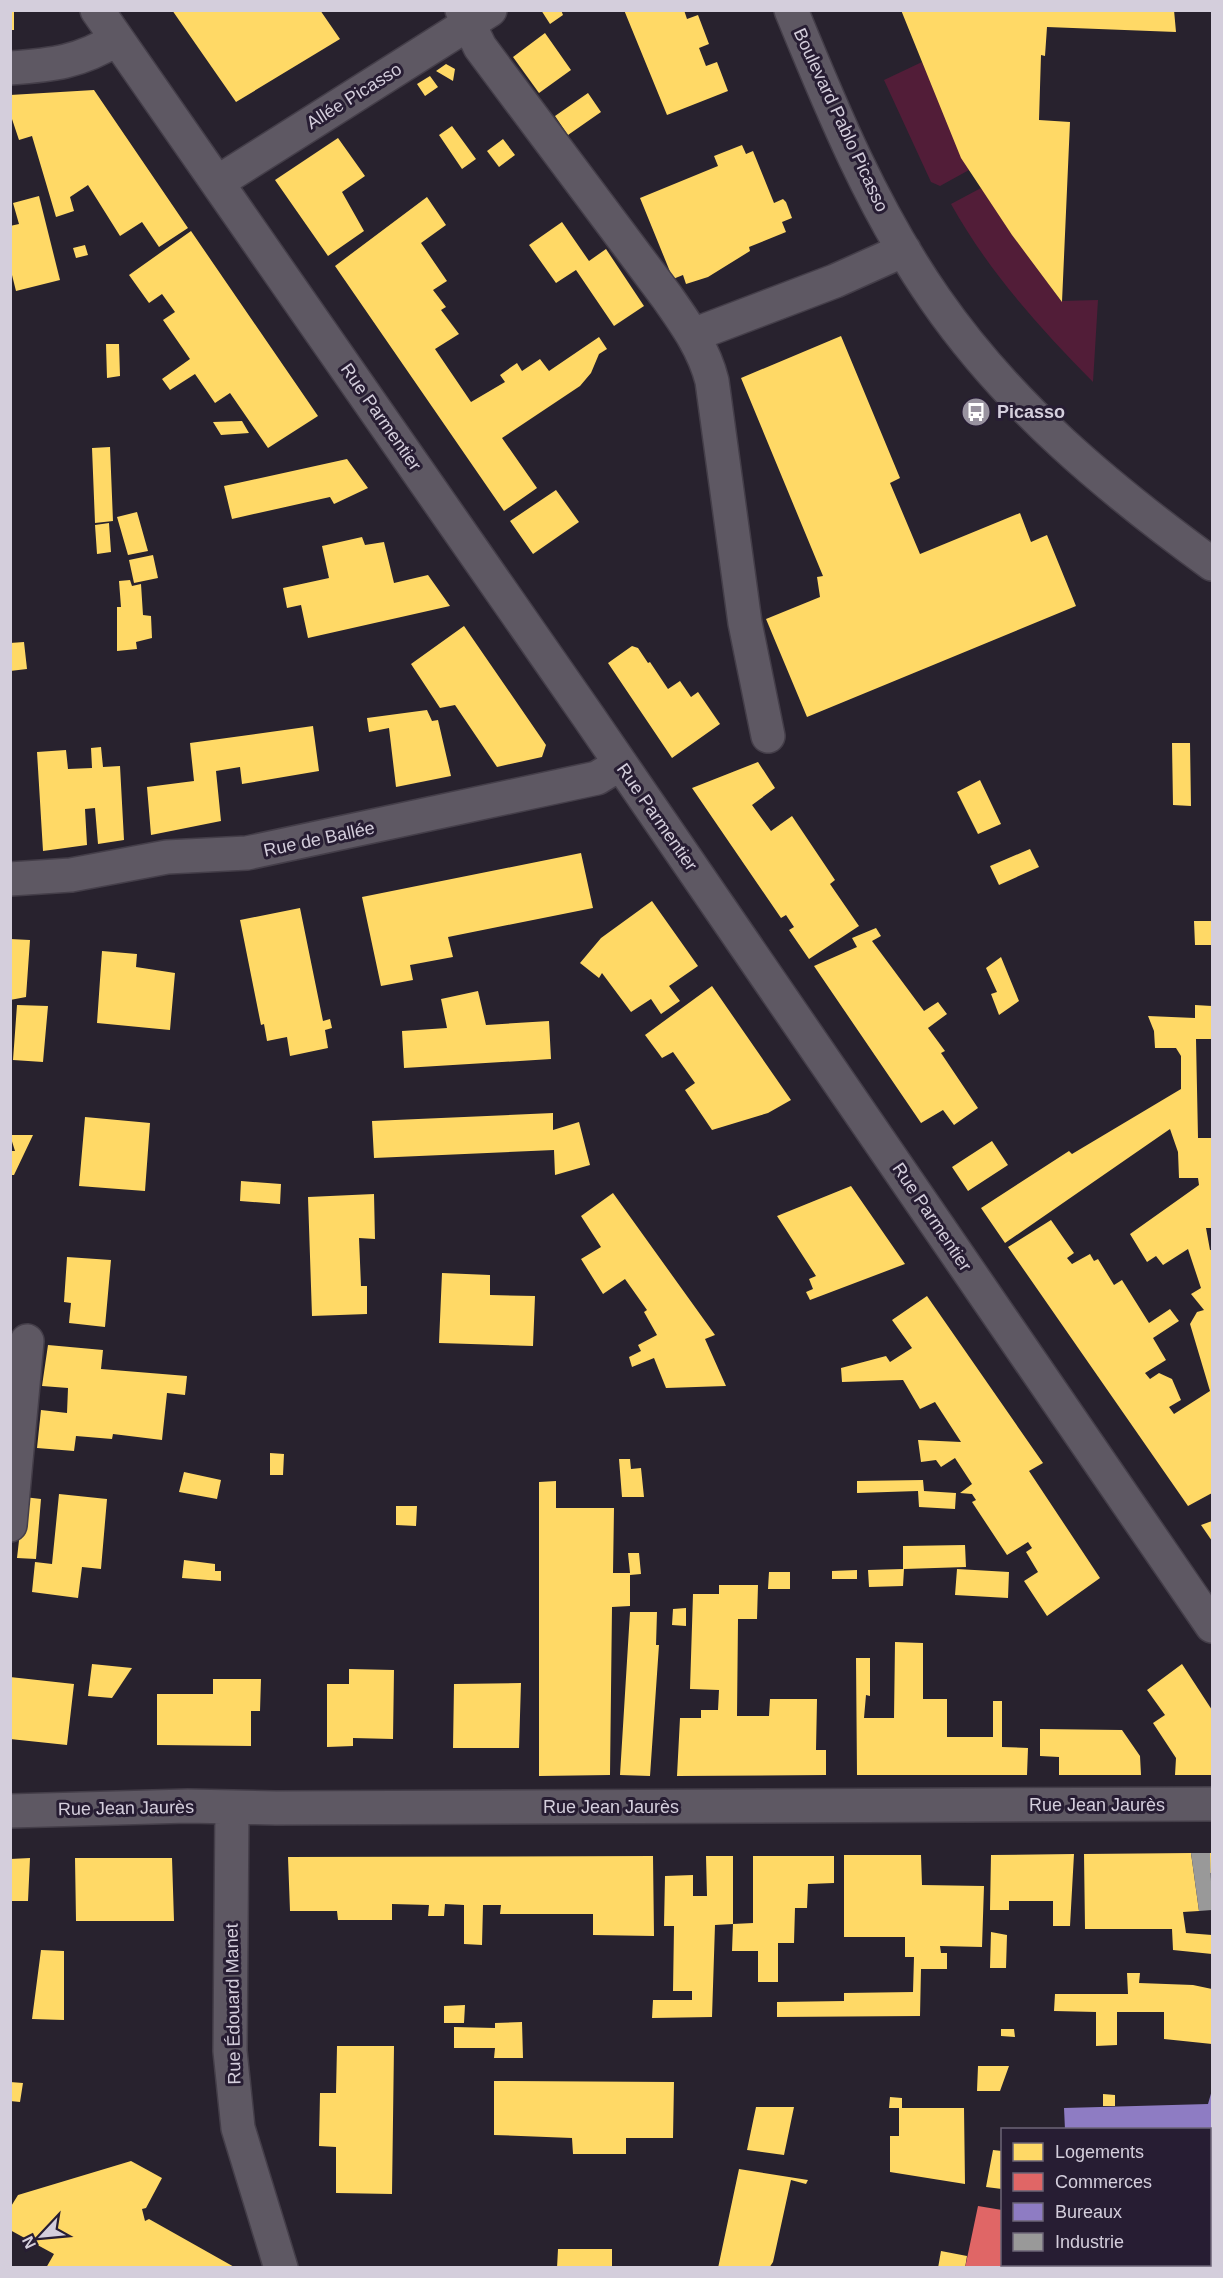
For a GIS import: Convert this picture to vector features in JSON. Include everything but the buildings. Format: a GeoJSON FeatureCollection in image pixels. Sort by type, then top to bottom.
{"type":"FeatureCollection","features":[{"type":"Feature","properties":{"kind":"street","name":"Rue Parmentier"},"geometry":{"type":"LineString","coordinates":[[97,10],[620,764],[1212,1626]]}},
{"type":"Feature","properties":{"kind":"street","name":"Boulevard Pablo Picasso"},"geometry":{"type":"LineString","coordinates":[[791,10],[849,147],[904,250],[935,300],[964,338],[1028,412],[1114,490],[1212,564]]}},
{"type":"Feature","properties":{"kind":"street"},"geometry":{"type":"LineString","coordinates":[[474,15],[480,47],[693,335],[707,363],[712,381],[745,623],[768,736]]}},
{"type":"Feature","properties":{"kind":"street","name":"Allée Picasso"},"geometry":{"type":"LineString","coordinates":[[218,182],[474,15]]}},
{"type":"Feature","properties":{"kind":"street"},"geometry":{"type":"LineString","coordinates":[[10,68],[63,63],[85,57],[117,39]]}},
{"type":"Feature","properties":{"kind":"street"},"geometry":{"type":"LineString","coordinates":[[693,335],[835,281],[904,250]]}},
{"type":"Feature","properties":{"kind":"street","name":"Rue de Ballée"},"geometry":{"type":"LineString","coordinates":[[10,879],[71,875],[167,857],[247,853],[597,778],[620,764]]}},
{"type":"Feature","properties":{"kind":"street"},"geometry":{"type":"LineString","coordinates":[[10,1525],[27,1341]]}},
{"type":"Feature","properties":{"kind":"street","name":"Rue Jean Jaurès"},"geometry":{"type":"LineString","coordinates":[[10,1811],[232,1807],[1212,1804]]}},
{"type":"Feature","properties":{"kind":"street","name":"Rue Édouard Manet"},"geometry":{"type":"LineString","coordinates":[[232,1807],[231,2051],[237,2117],[281,2268]]}},
{"type":"Feature","properties":{"kind":"shaded area"},"geometry":{"type":"Polygon","coordinates":[[[922,62],[969,170],[940,186],[931,182],[884,80],[922,62]]]}},
{"type":"Feature","properties":{"kind":"shaded area"},"geometry":{"type":"Polygon","coordinates":[[[981,188],[1061,301],[1098,300],[1093,382],[1053,341],[998,276],[951,204],[981,188]]]}},
{"type":"Feature","properties":{"kind":"place","name":"Picasso"},"geometry":{"type":"Point","coordinates":[976,412]}}]}
